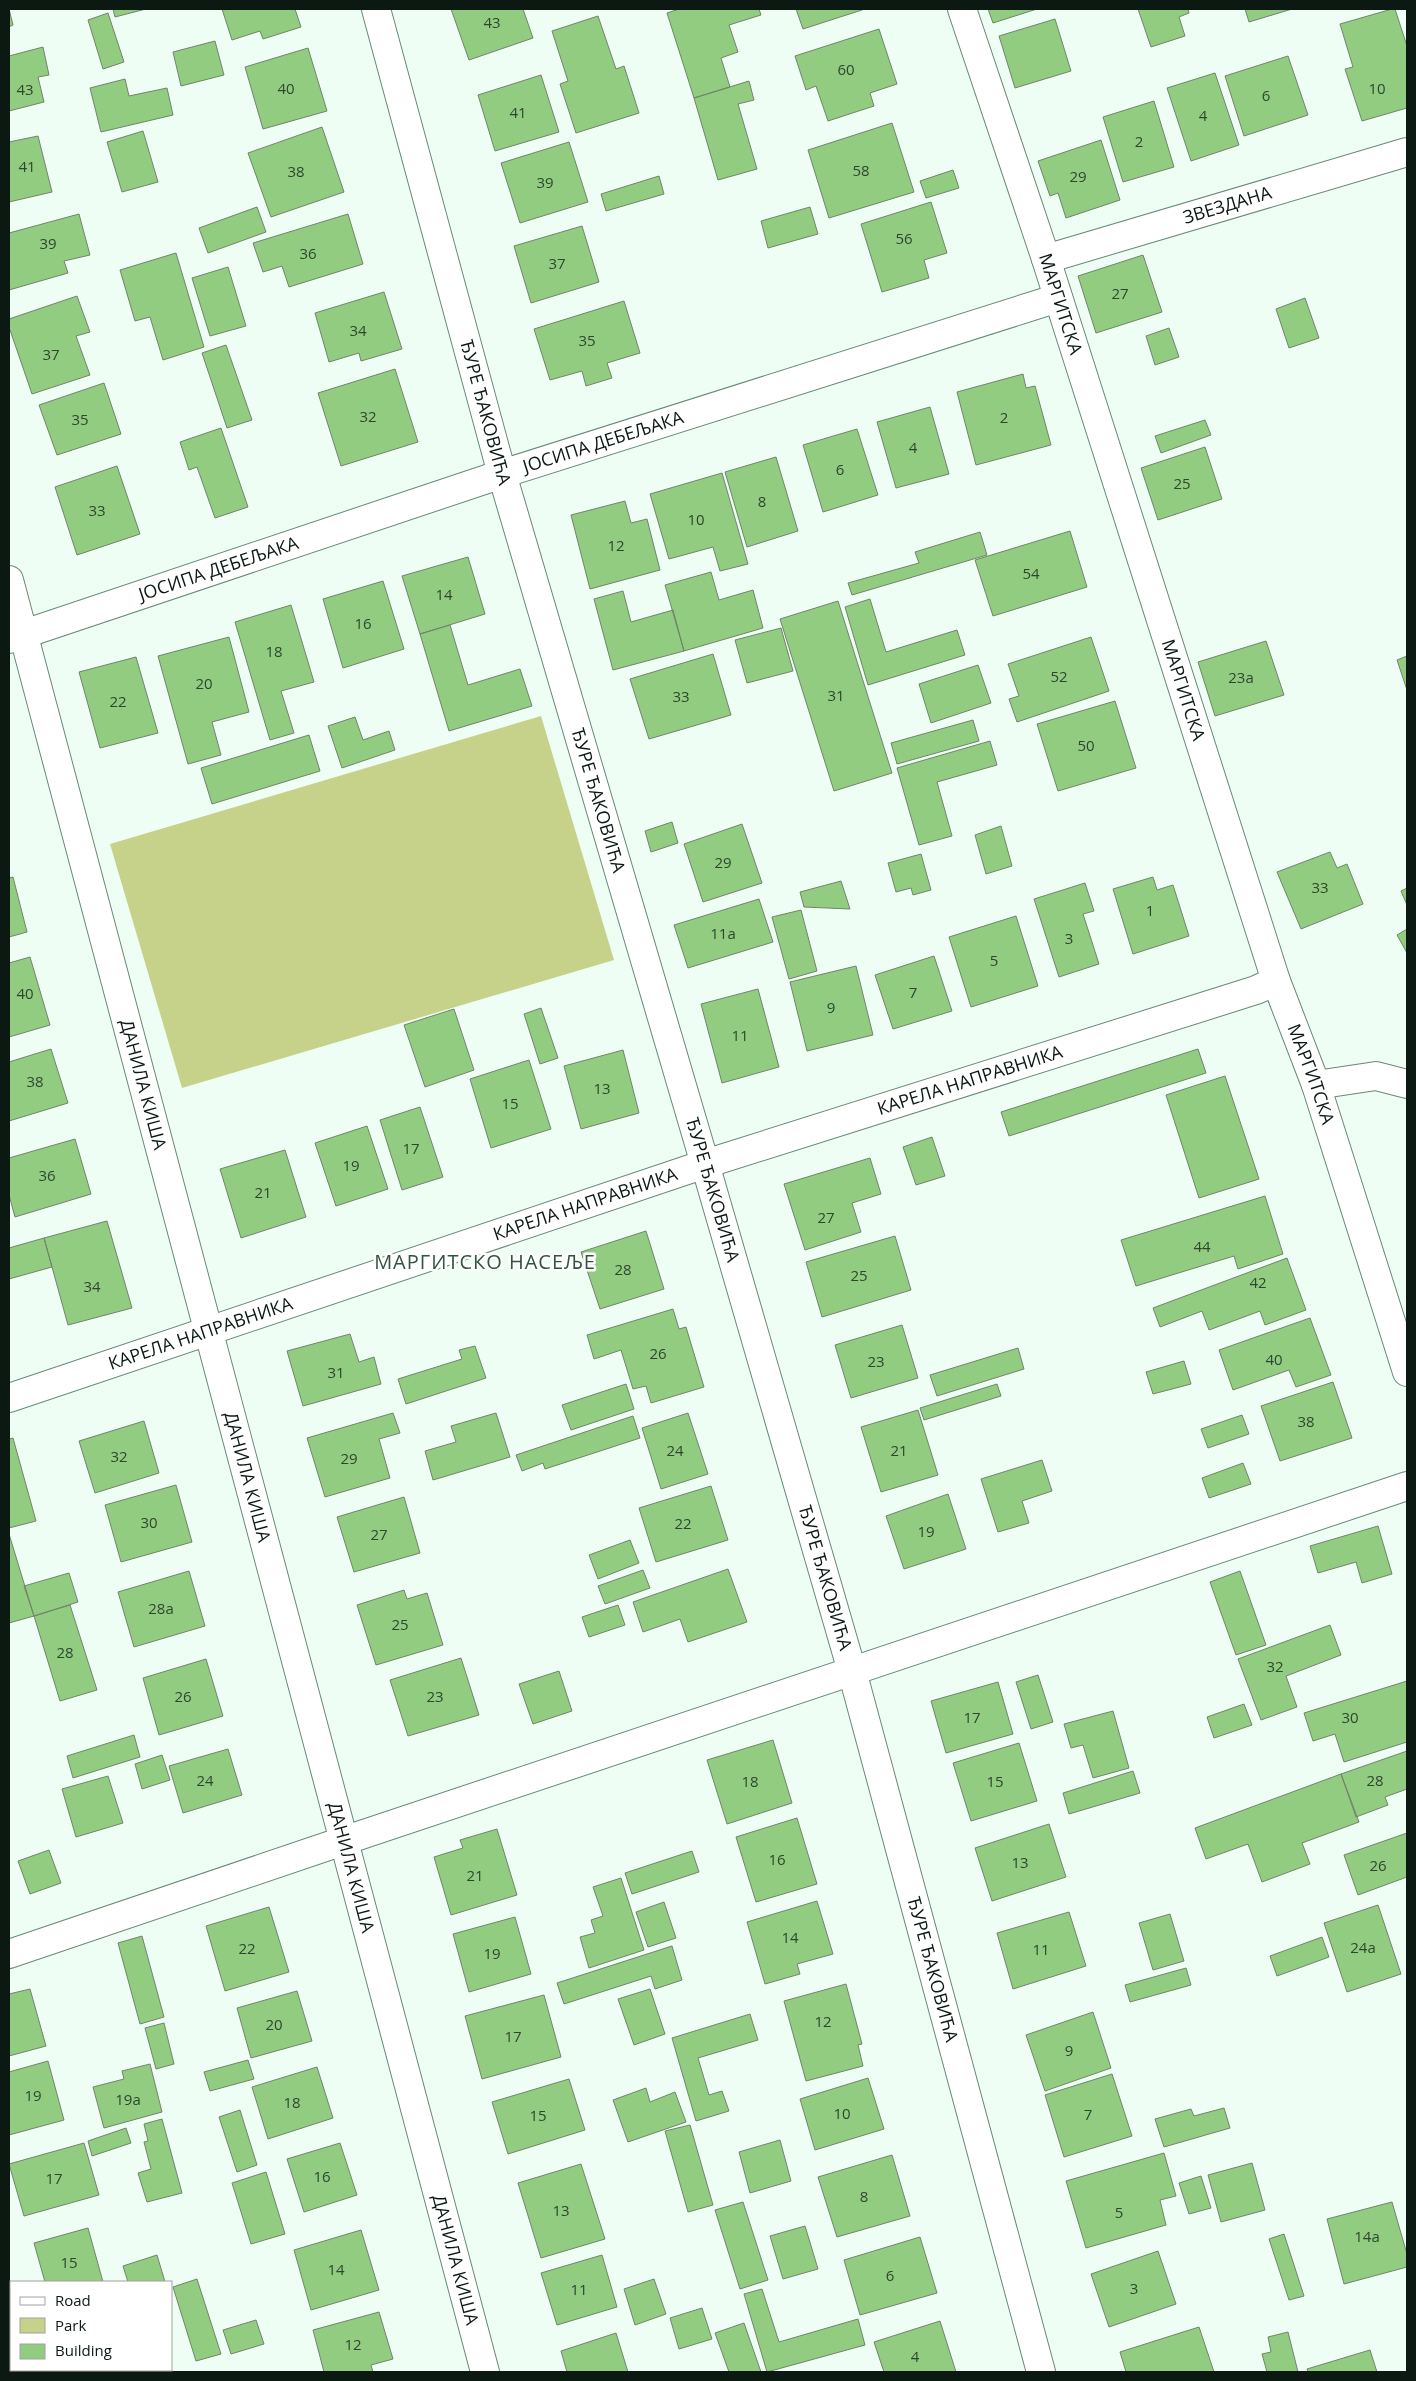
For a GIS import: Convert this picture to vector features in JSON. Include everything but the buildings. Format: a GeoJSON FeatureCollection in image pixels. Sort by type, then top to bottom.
{"type":"FeatureCollection","features":[{"type":"Feature","properties":{"kind":"street","name":"ЂУРЕ ЂАКОВИЋА"},"geometry":{"type":"LineString","coordinates":[[376,9],[502,474],[852,1671],[1041,2372]]}},
{"type":"Feature","properties":{"kind":"street","name":"МАРГИТСКА"},"geometry":{"type":"LineString","coordinates":[[962,9],[1046,259],[1276,981],[1316,1085],[1407,1372]]}},
{"type":"Feature","properties":{"kind":"street","name":"ЗВЕЗДАНА"},"geometry":{"type":"LineString","coordinates":[[1046,259],[1407,152]]}},
{"type":"Feature","properties":{"kind":"street","name":"ЈОСИПА ДЕБЕЉАКА"},"geometry":{"type":"LineString","coordinates":[[16,637],[502,474],[1058,298]]}},
{"type":"Feature","properties":{"kind":"street","name":"ДАНИЛА КИША"},"geometry":{"type":"LineString","coordinates":[[9,580],[16,637],[210,1332],[343,1841],[485,2372]]}},
{"type":"Feature","properties":{"kind":"street","name":"КАРЕЛА НАПРАВНИКА"},"geometry":{"type":"LineString","coordinates":[[9,1398],[705,1164],[1256,990],[1276,981]]}},
{"type":"Feature","properties":{"kind":"street"},"geometry":{"type":"LineString","coordinates":[[1316,1085],[1376,1076],[1407,1084]]}},
{"type":"Feature","properties":{"kind":"street"},"geometry":{"type":"LineString","coordinates":[[9,1954],[1407,1486]]}},
{"type":"Feature","properties":{"kind":"green space"},"geometry":{"type":"Polygon","coordinates":[[[541,716],[614,960],[182,1088],[110,844],[541,716]]]}},
{"type":"Feature","properties":{"kind":"district","name":"МАРГИТСКО НАСЕЉЕ"},"geometry":{"type":"Point","coordinates":[485,1262]}}]}
